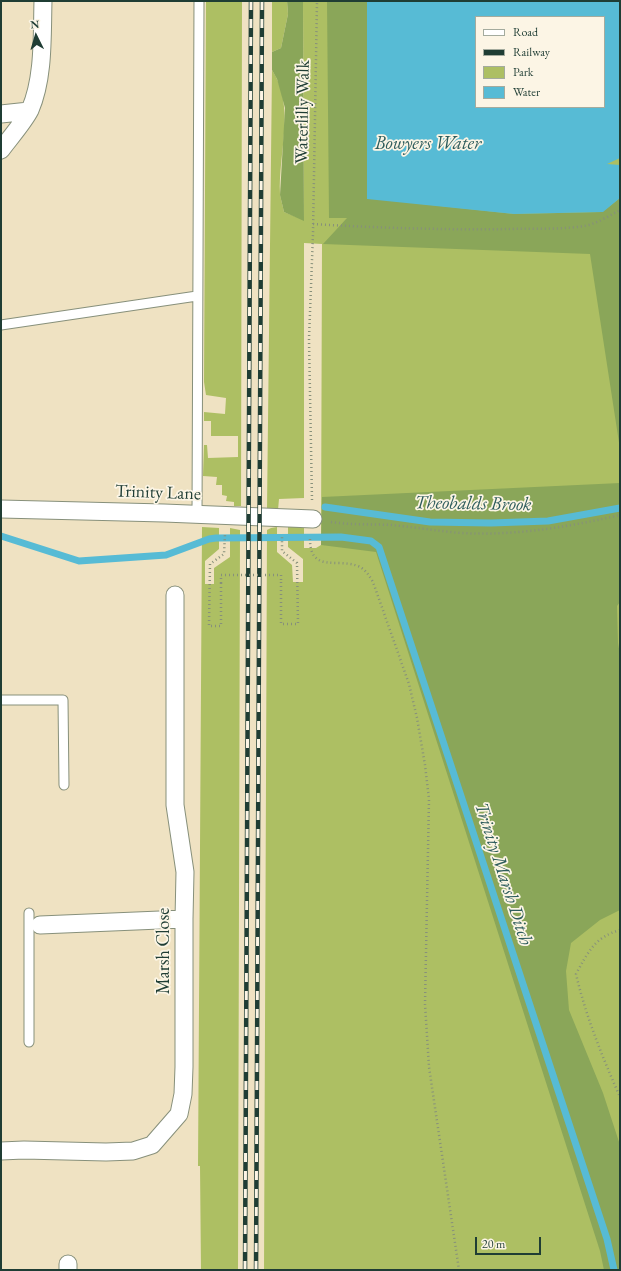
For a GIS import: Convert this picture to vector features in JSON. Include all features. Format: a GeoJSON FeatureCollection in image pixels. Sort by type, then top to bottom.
{"type":"FeatureCollection","features":[{"type":"Feature","properties":{"kind":"street"},"geometry":{"type":"LineString","coordinates":[[1,150],[29,111],[38,85],[42,44],[43,1]]}},
{"type":"Feature","properties":{"kind":"street"},"geometry":{"type":"LineString","coordinates":[[1,114],[29,111]]}},
{"type":"Feature","properties":{"kind":"street","name":"Trinity Lane"},"geometry":{"type":"LineString","coordinates":[[1,509],[73,510],[313,519]]}},
{"type":"Feature","properties":{"kind":"street","name":"Marsh Close"},"geometry":{"type":"LineString","coordinates":[[1,1151],[133,1151],[152,1145],[167,1130],[179,1114],[183,1094],[184,1067],[185,872],[175,805],[175,595]]}},
{"type":"Feature","properties":{"kind":"street"},"geometry":{"type":"LineString","coordinates":[[33,921],[184,919]]}},
{"type":"Feature","properties":{"kind":"lane"},"geometry":{"type":"LineString","coordinates":[[197,515],[199,1]]}},
{"type":"Feature","properties":{"kind":"lane"},"geometry":{"type":"LineString","coordinates":[[1,325],[197,296]]}},
{"type":"Feature","properties":{"kind":"lane"},"geometry":{"type":"LineString","coordinates":[[1,700],[63,700],[64,785]]}},
{"type":"Feature","properties":{"kind":"lane"},"geometry":{"type":"LineString","coordinates":[[29,1042],[33,921]]}},
{"type":"Feature","properties":{"kind":"path","name":"Waterlilly Walk"},"geometry":{"type":"LineString","coordinates":[[313,519],[310,339],[314,224],[318,1]]}},
{"type":"Feature","properties":{"kind":"path"},"geometry":{"type":"LineString","coordinates":[[314,224],[468,230],[558,228],[586,226],[620,210]]}},
{"type":"Feature","properties":{"kind":"path"},"geometry":{"type":"LineString","coordinates":[[313,519],[352,525],[391,525],[462,533],[495,533],[539,530],[582,524],[620,515]]}},
{"type":"Feature","properties":{"kind":"path"},"geometry":{"type":"LineString","coordinates":[[225,528],[224,554],[210,564],[209,626],[221,626],[221,575],[281,575],[281,624],[298,624],[297,563],[282,551],[282,547]]}},
{"type":"Feature","properties":{"kind":"path"},"geometry":{"type":"LineString","coordinates":[[310,548],[315,558],[324,562],[359,566],[366,572],[373,582],[409,684],[417,718],[429,799],[425,975],[427,1047],[459,1270]]}},
{"type":"Feature","properties":{"kind":"path"},"geometry":{"type":"LineString","coordinates":[[620,930],[603,938],[589,950],[576,974],[588,1019],[601,1054],[620,1097]]}},
{"type":"Feature","properties":{"kind":"green space"},"geometry":{"type":"Polygon","coordinates":[[[206,1],[242,1],[241,506],[234,506],[234,502],[226,501],[227,496],[222,495],[222,485],[216,485],[217,477],[203,476],[204,445],[207,445],[208,458],[238,457],[238,436],[211,436],[211,421],[204,421],[204,412],[225,414],[226,398],[206,395],[204,382],[206,1]]]}},
{"type":"Feature","properties":{"kind":"green space"},"geometry":{"type":"Polygon","coordinates":[[[272,1],[287,1],[288,14],[281,48],[272,52],[272,1]]]}},
{"type":"Feature","properties":{"kind":"green space"},"geometry":{"type":"Polygon","coordinates":[[[287,1],[303,1],[304,221],[284,212],[280,195],[285,108],[277,79],[272,70],[272,52],[281,48],[288,14],[287,1]]]}},
{"type":"Feature","properties":{"kind":"green space"},"geometry":{"type":"Polygon","coordinates":[[[303,1],[620,1],[620,1270],[264,1270],[267,530],[277,527],[277,552],[292,565],[293,582],[303,582],[303,559],[288,547],[288,527],[290,524],[304,526],[304,548],[316,548],[321,545],[322,244],[304,243],[304,498],[279,499],[278,510],[267,509],[272,70],[279,84],[285,115],[280,178],[280,194],[284,212],[304,220],[303,1]]]}},
{"type":"Feature","properties":{"kind":"green space"},"geometry":{"type":"Polygon","coordinates":[[[327,1],[367,1],[367,198],[514,214],[602,212],[620,198],[620,449],[590,254],[323,244],[347,218],[329,218],[327,1]]]}},
{"type":"Feature","properties":{"kind":"green space"},"geometry":{"type":"Polygon","coordinates":[[[620,483],[620,602],[617,606],[618,643],[620,654],[620,910],[600,920],[571,943],[566,971],[569,1010],[603,1093],[620,1145],[620,1270],[604,1270],[600,1251],[376,552],[321,545],[322,497],[620,483]]]}},
{"type":"Feature","properties":{"kind":"green space"},"geometry":{"type":"Polygon","coordinates":[[[202,527],[219,528],[219,549],[205,561],[205,584],[214,584],[214,568],[230,557],[230,528],[240,530],[238,1270],[201,1270],[200,1166],[198,1166],[202,527]]]}},
{"type":"Feature","properties":{"kind":"water","name":"Bowyers Water"},"geometry":{"type":"Polygon","coordinates":[[[367,1],[620,1],[620,158],[607,164],[620,165],[620,198],[603,212],[514,214],[367,199],[367,1]]]}},
{"type":"Feature","properties":{"kind":"waterway","name":"Theobalds Brook"},"geometry":{"type":"LineString","coordinates":[[325,507],[430,522],[491,523],[548,521],[620,508]]}},
{"type":"Feature","properties":{"kind":"waterway","name":"Trinity Marsh Ditch"},"geometry":{"type":"LineString","coordinates":[[1,536],[79,561],[166,555],[209,539],[216,538],[341,537],[371,541],[379,547],[607,1239],[614,1270]]}},
{"type":"Feature","properties":{"kind":"railway"},"geometry":{"type":"LineString","coordinates":[[245,1270],[251,1]]}},
{"type":"Feature","properties":{"kind":"railway"},"geometry":{"type":"LineString","coordinates":[[256,1270],[262,1]]}}]}
